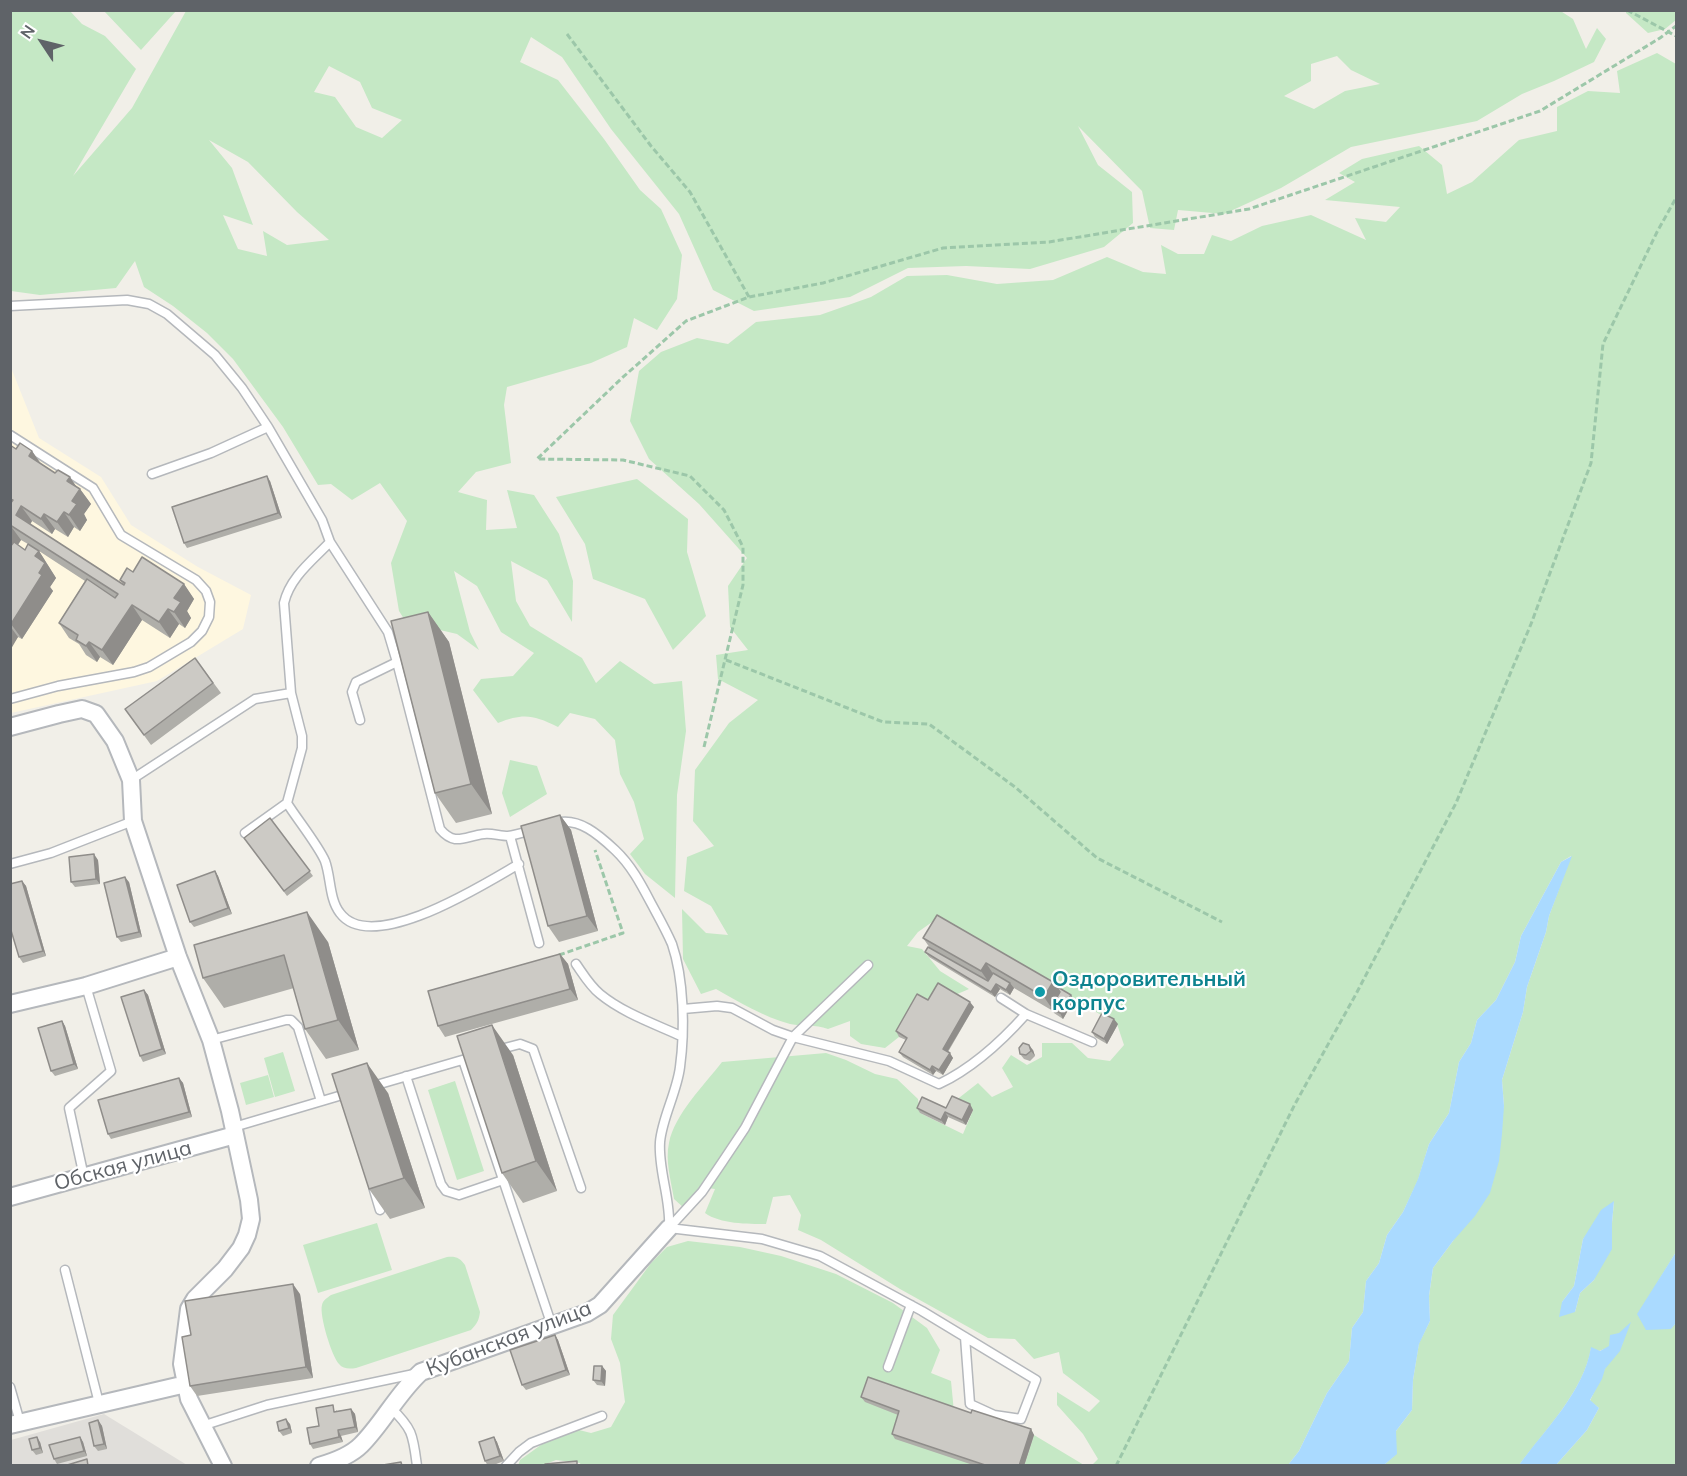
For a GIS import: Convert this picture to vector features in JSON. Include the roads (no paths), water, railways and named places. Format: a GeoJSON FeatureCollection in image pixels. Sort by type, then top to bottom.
{"type":"FeatureCollection","features":[{"type":"Feature","properties":{"kind":"street"},"geometry":{"type":"LineString","coordinates":[[10,727],[82,710],[96,714],[114,741],[131,780],[133,820],[178,957],[211,1040],[234,1131],[249,1200],[250,1219],[247,1235],[241,1248],[225,1269],[195,1299],[189,1309],[182,1364],[189,1399],[223,1466]]}},
{"type":"Feature","properties":{"kind":"street"},"geometry":{"type":"LineString","coordinates":[[10,1004],[86,986],[178,957]]}},
{"type":"Feature","properties":{"kind":"street","name":"Обская улица"},"geometry":{"type":"LineString","coordinates":[[10,1197],[234,1131]]}},
{"type":"Feature","properties":{"kind":"street","name":"Кубанская улица"},"geometry":{"type":"LineString","coordinates":[[319,1466],[345,1457],[360,1446],[409,1383],[421,1372],[587,1313],[600,1305],[669,1228]]}},
{"type":"Feature","properties":{"kind":"street"},"geometry":{"type":"LineString","coordinates":[[15,1423],[186,1384]]}},
{"type":"Feature","properties":{"kind":"lane"},"geometry":{"type":"LineString","coordinates":[[10,306],[127,300],[149,304],[167,314],[215,355],[242,388],[268,427],[322,520],[330,542],[387,633],[397,662],[440,829],[446,836],[455,840],[484,834],[510,836],[564,821],[577,822],[610,844],[623,858],[640,882],[672,945],[683,1009],[680,1066],[676,1088],[660,1139],[660,1162],[670,1212],[669,1228]]}},
{"type":"Feature","properties":{"kind":"lane"},"geometry":{"type":"LineString","coordinates":[[152,474],[211,453],[268,427]]}},
{"type":"Feature","properties":{"kind":"lane"},"geometry":{"type":"LineString","coordinates":[[10,435],[93,488],[121,535],[196,580],[206,591],[210,602],[209,617],[202,631],[191,642],[149,667],[134,672],[58,686],[10,699]]}},
{"type":"Feature","properties":{"kind":"lane"},"geometry":{"type":"LineString","coordinates":[[245,833],[287,803],[303,748],[291,693],[284,603],[287,589],[295,578],[330,542]]}},
{"type":"Feature","properties":{"kind":"lane"},"geometry":{"type":"LineString","coordinates":[[360,720],[352,692],[356,682],[397,662]]}},
{"type":"Feature","properties":{"kind":"lane"},"geometry":{"type":"LineString","coordinates":[[131,780],[255,699],[291,693]]}},
{"type":"Feature","properties":{"kind":"lane"},"geometry":{"type":"LineString","coordinates":[[287,803],[324,860],[340,914],[354,924],[376,927],[402,923],[459,899],[519,864]]}},
{"type":"Feature","properties":{"kind":"lane"},"geometry":{"type":"LineString","coordinates":[[10,864],[51,853],[133,820]]}},
{"type":"Feature","properties":{"kind":"lane"},"geometry":{"type":"LineString","coordinates":[[510,836],[539,943]]}},
{"type":"Feature","properties":{"kind":"lane"},"geometry":{"type":"LineString","coordinates":[[576,964],[600,994],[624,1009],[681,1036]]}},
{"type":"Feature","properties":{"kind":"lane"},"geometry":{"type":"LineString","coordinates":[[669,1228],[702,1192],[729,1153],[745,1128],[793,1037],[867,965]]}},
{"type":"Feature","properties":{"kind":"lane"},"geometry":{"type":"LineString","coordinates":[[84,1177],[69,1108],[111,1071],[86,986]]}},
{"type":"Feature","properties":{"kind":"lane"},"geometry":{"type":"LineString","coordinates":[[1002,998],[1026,1014],[1092,1042]]}},
{"type":"Feature","properties":{"kind":"lane"},"geometry":{"type":"LineString","coordinates":[[683,1009],[717,1006],[732,1008],[773,1030],[889,1061],[939,1084],[956,1076],[1003,1040],[1026,1014]]}},
{"type":"Feature","properties":{"kind":"lane"},"geometry":{"type":"LineString","coordinates":[[211,1040],[291,1020],[298,1028],[321,1101]]}},
{"type":"Feature","properties":{"kind":"lane"},"geometry":{"type":"LineString","coordinates":[[364,1089],[515,1045],[528,1046],[533,1049],[581,1188]]}},
{"type":"Feature","properties":{"kind":"lane"},"geometry":{"type":"LineString","coordinates":[[464,1060],[552,1326]]}},
{"type":"Feature","properties":{"kind":"lane"},"geometry":{"type":"LineString","coordinates":[[406,1077],[441,1184],[446,1191],[459,1195],[503,1180]]}},
{"type":"Feature","properties":{"kind":"lane"},"geometry":{"type":"LineString","coordinates":[[234,1131],[353,1092]]}},
{"type":"Feature","properties":{"kind":"lane"},"geometry":{"type":"LineString","coordinates":[[342,1095],[346,1106]]}},
{"type":"Feature","properties":{"kind":"lane"},"geometry":{"type":"LineString","coordinates":[[370,1179],[380,1210]]}},
{"type":"Feature","properties":{"kind":"lane"},"geometry":{"type":"LineString","coordinates":[[669,1228],[762,1239],[820,1256],[911,1305],[966,1337],[1036,1380],[1021,1419],[994,1415],[970,1404],[966,1337]]}},
{"type":"Feature","properties":{"kind":"lane"},"geometry":{"type":"LineString","coordinates":[[65,1270],[99,1403]]}},
{"type":"Feature","properties":{"kind":"lane"},"geometry":{"type":"LineString","coordinates":[[888,1367],[911,1305]]}},
{"type":"Feature","properties":{"kind":"lane"},"geometry":{"type":"LineString","coordinates":[[202,1426],[267,1405],[421,1372]]}},
{"type":"Feature","properties":{"kind":"lane"},"geometry":{"type":"LineString","coordinates":[[10,1387],[15,1423]]}},
{"type":"Feature","properties":{"kind":"lane"},"geometry":{"type":"LineString","coordinates":[[390,1407],[405,1421],[414,1436],[417,1466]]}},
{"type":"Feature","properties":{"kind":"lane"},"geometry":{"type":"LineString","coordinates":[[506,1466],[531,1443],[602,1416]]}},
{"type":"Feature","properties":{"kind":"water"},"geometry":{"type":"Polygon","coordinates":[[[1572,856],[1549,916],[1502,1080],[1504,1106],[1502,1134],[1499,1161],[1490,1193],[1475,1216],[1433,1268],[1429,1296],[1430,1321],[1419,1344],[1413,1380],[1412,1410],[1396,1431],[1397,1454],[1384,1465],[1288,1465],[1299,1451],[1327,1393],[1349,1361],[1352,1328],[1363,1312],[1366,1281],[1379,1263],[1387,1235],[1403,1212],[1418,1179],[1429,1144],[1449,1113],[1459,1062],[1471,1043],[1477,1020],[1496,1000],[1515,962],[1521,936],[1561,862],[1572,856]]]}},
{"type":"Feature","properties":{"kind":"water"},"geometry":{"type":"Polygon","coordinates":[[[1614,1201],[1612,1249],[1594,1280],[1580,1293],[1575,1312],[1559,1317],[1562,1302],[1574,1286],[1583,1239],[1601,1210],[1614,1201]]]}},
{"type":"Feature","properties":{"kind":"water"},"geometry":{"type":"Polygon","coordinates":[[[1676,1252],[1676,1323],[1671,1329],[1646,1330],[1637,1314],[1676,1252]]]}},
{"type":"Feature","properties":{"kind":"water"},"geometry":{"type":"Polygon","coordinates":[[[1631,1322],[1620,1351],[1605,1369],[1590,1400],[1599,1408],[1587,1430],[1556,1465],[1519,1465],[1572,1395],[1587,1364],[1591,1347],[1600,1351],[1609,1346],[1610,1335],[1619,1333],[1631,1322]]]}},
{"type":"Feature","properties":{"kind":"place","name":"Оздоровительный корпус"},"geometry":{"type":"Point","coordinates":[1040,992]}}]}
